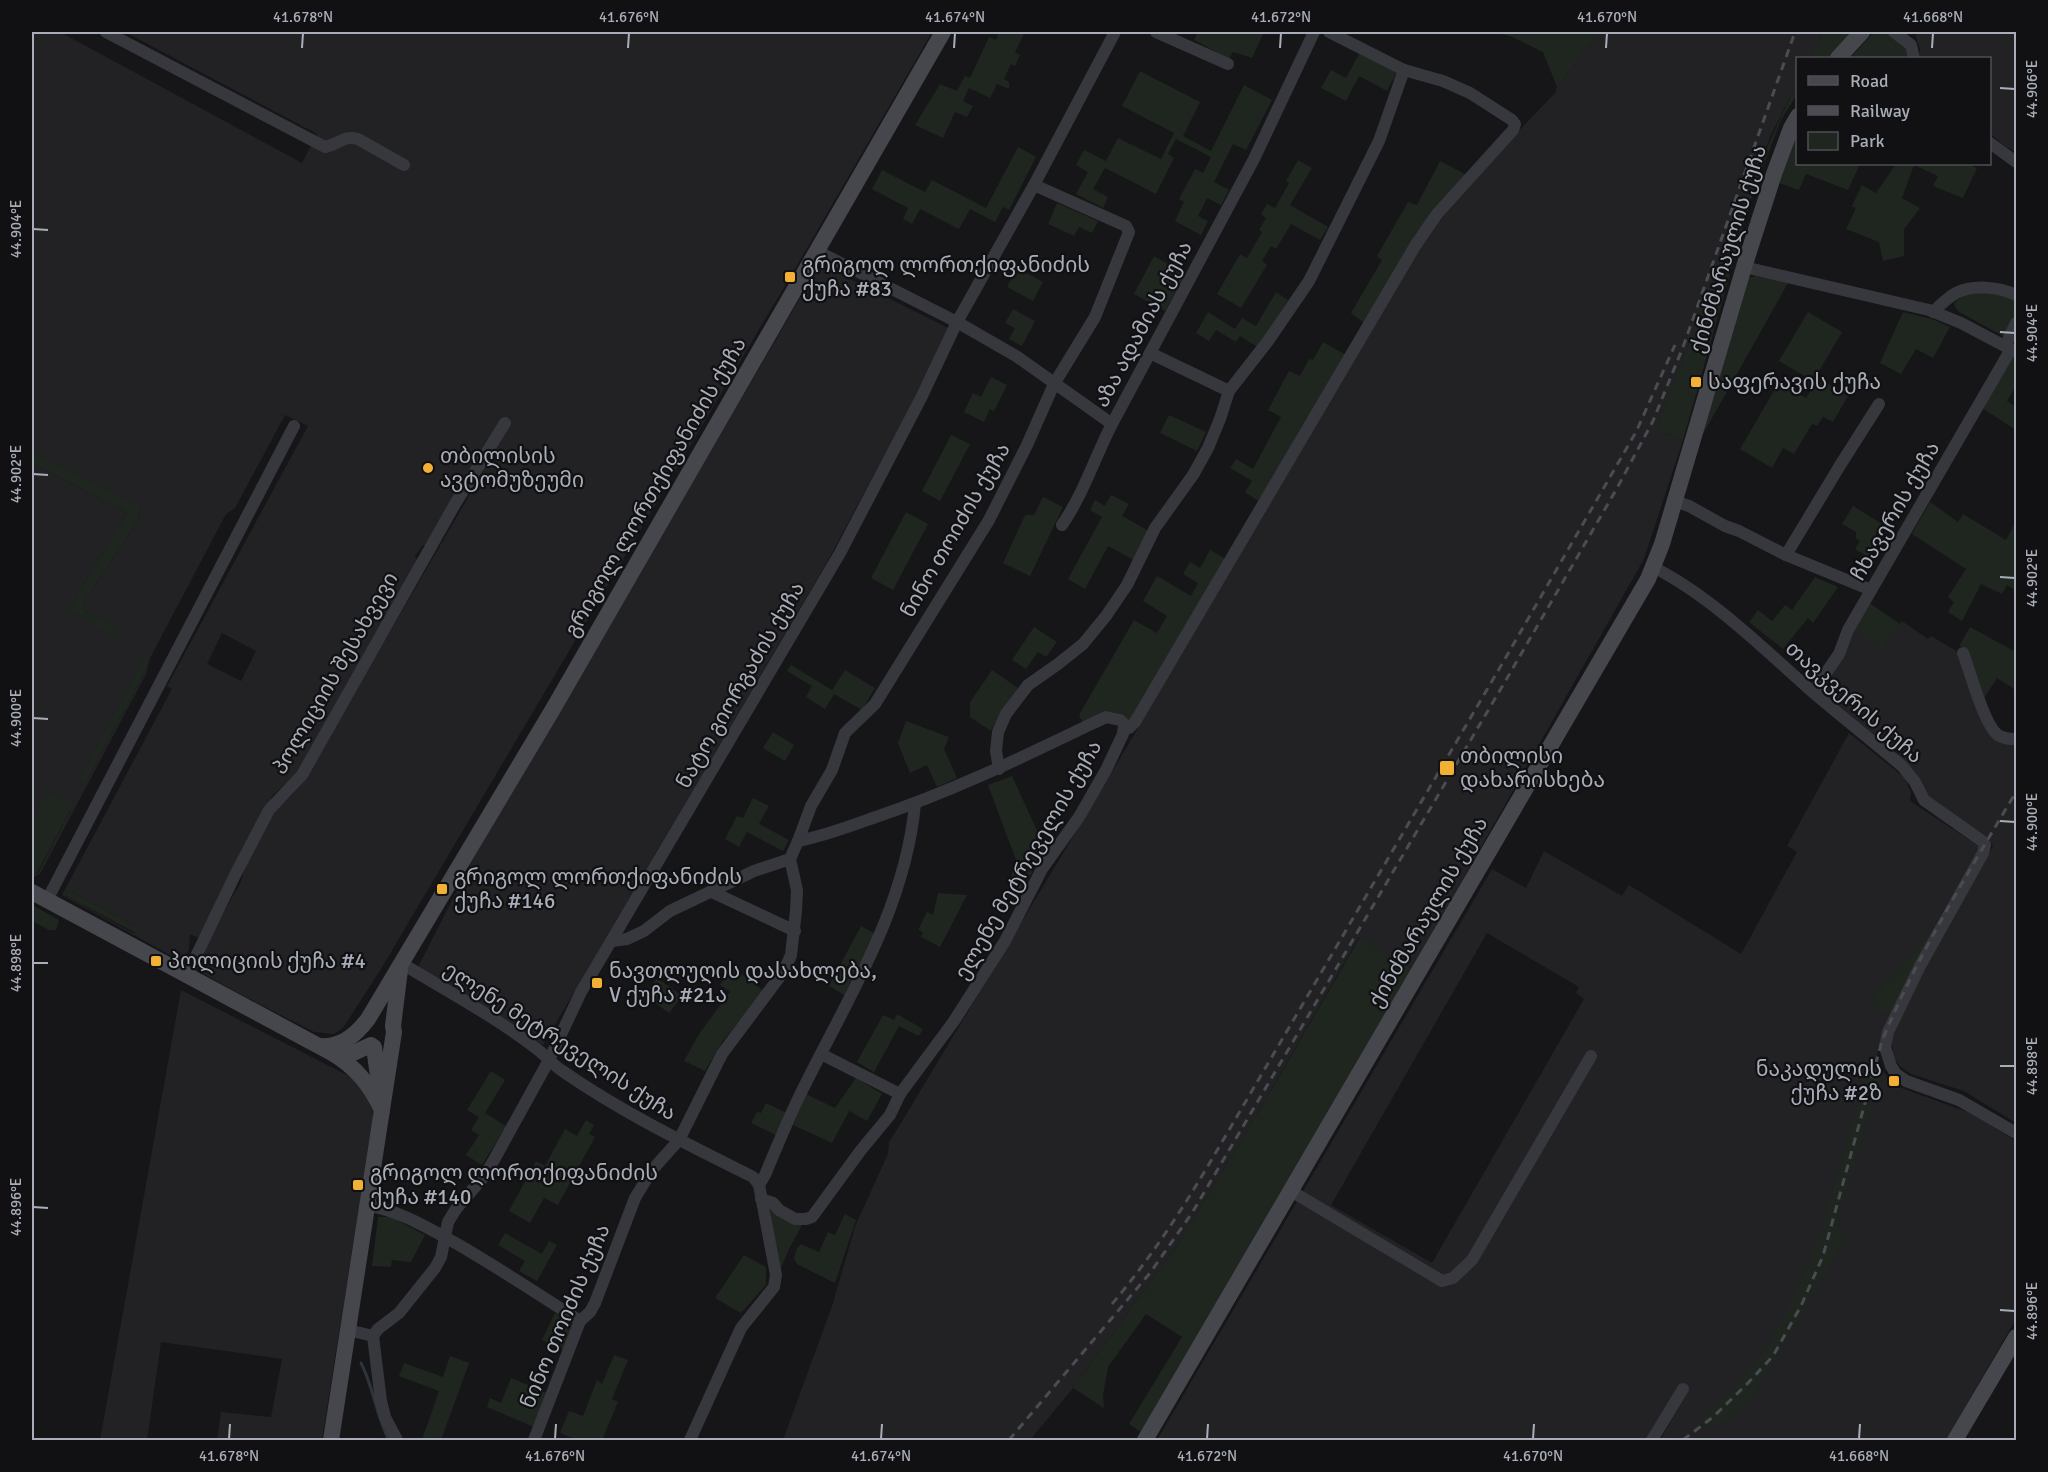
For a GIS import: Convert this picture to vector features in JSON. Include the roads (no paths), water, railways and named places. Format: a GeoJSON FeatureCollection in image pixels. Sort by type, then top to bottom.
{"type":"FeatureCollection","features":[{"type":"Feature","properties":{"kind":"street"},"geometry":{"type":"LineString","coordinates":[[106,32],[325,147],[340,142],[343,138],[351,137],[404,165]]}},
{"type":"Feature","properties":{"kind":"street","name":"გრიგოლ ლორთქიფანიძის ქუჩა"},"geometry":{"type":"LineString","coordinates":[[325,1049],[340,1044],[366,1022],[558,701],[943,32]]}},
{"type":"Feature","properties":{"kind":"street","name":"ნატო გიორგაძის ქუჩა"},"geometry":{"type":"LineString","coordinates":[[373,1336],[378,1329],[399,1313],[429,1279],[441,1257],[448,1222],[456,1209],[473,1191],[495,1158],[549,1060],[581,992],[840,553],[921,398],[957,322],[1034,185],[1115,32]]}},
{"type":"Feature","properties":{"kind":"street"},"geometry":{"type":"LineString","coordinates":[[1156,32],[1228,64]]}},
{"type":"Feature","properties":{"kind":"street","name":"აზა ადამიას ქუჩა"},"geometry":{"type":"LineString","coordinates":[[817,251],[957,322],[1016,356],[1112,424],[1254,159],[1314,32]]}},
{"type":"Feature","properties":{"kind":"street"},"geometry":{"type":"LineString","coordinates":[[1124,730],[1135,722],[1415,246],[1437,214],[1509,135],[1515,124],[1470,93],[1443,81],[1404,70],[1329,32]]}},
{"type":"Feature","properties":{"kind":"street"},"geometry":{"type":"LineString","coordinates":[[1839,57],[1862,32]]}},
{"type":"Feature","properties":{"kind":"street"},"geometry":{"type":"LineString","coordinates":[[1894,32],[1911,45],[1914,57]]}},
{"type":"Feature","properties":{"kind":"street"},"geometry":{"type":"LineString","coordinates":[[798,841],[818,837],[915,804],[999,768],[996,751],[998,732],[1006,714],[1028,685],[1083,644],[1106,616],[1127,585],[1155,528],[1193,475],[1208,448],[1229,391],[1309,281],[1379,141],[1404,70]]}},
{"type":"Feature","properties":{"kind":"street","name":"ქინძმარაულის ქუჩა"},"geometry":{"type":"LineString","coordinates":[[1145,1440],[1638,598],[1662,544],[1744,267],[1774,174],[1796,118]]}},
{"type":"Feature","properties":{"kind":"street"},"geometry":{"type":"LineString","coordinates":[[1991,144],[2016,162]]}},
{"type":"Feature","properties":{"kind":"street","name":"ნინო თოიძის ქუჩა"},"geometry":{"type":"LineString","coordinates":[[534,1440],[580,1321],[596,1303],[635,1198],[652,1170],[679,1140],[722,1054],[784,971],[791,955],[795,931],[797,891],[789,859],[811,806],[832,770],[846,733],[875,704],[983,529],[1027,445],[1054,384],[1095,317],[1130,232],[1129,228],[1034,185]]}},
{"type":"Feature","properties":{"kind":"street"},"geometry":{"type":"LineString","coordinates":[[1744,267],[1934,312],[2011,349]]}},
{"type":"Feature","properties":{"kind":"street"},"geometry":{"type":"LineString","coordinates":[[1934,312],[1956,293],[1963,291],[1994,287],[2016,295]]}},
{"type":"Feature","properties":{"kind":"street","name":"ჩხავერის ქუჩა"},"geometry":{"type":"LineString","coordinates":[[1813,692],[1839,654],[1848,630],[2011,349],[2016,322]]}},
{"type":"Feature","properties":{"kind":"street"},"geometry":{"type":"LineString","coordinates":[[1150,353],[1229,391]]}},
{"type":"Feature","properties":{"kind":"street"},"geometry":{"type":"LineString","coordinates":[[1786,555],[1879,404]]}},
{"type":"Feature","properties":{"kind":"street","name":"პოლიციის შესახვევი"},"geometry":{"type":"LineString","coordinates":[[187,975],[269,810],[302,775],[455,504],[505,423]]}},
{"type":"Feature","properties":{"kind":"street"},"geometry":{"type":"LineString","coordinates":[[1062,525],[1077,503],[1112,424]]}},
{"type":"Feature","properties":{"kind":"street"},"geometry":{"type":"LineString","coordinates":[[47,900],[294,426]]}},
{"type":"Feature","properties":{"kind":"street"},"geometry":{"type":"LineString","coordinates":[[1674,501],[1689,506],[1786,555],[1871,590]]}},
{"type":"Feature","properties":{"kind":"street","name":"თავკვერის ქუჩა"},"geometry":{"type":"LineString","coordinates":[[1653,567],[1670,576],[1726,616],[1903,767],[1915,782],[1924,800],[1982,841],[1983,853],[1976,869],[1920,966],[1888,1032],[1885,1047],[1891,1066],[1896,1074],[1905,1081],[1964,1103],[2016,1133]]}},
{"type":"Feature","properties":{"kind":"street"},"geometry":{"type":"LineString","coordinates":[[1963,653],[1993,730],[2005,738],[2016,739]]}},
{"type":"Feature","properties":{"kind":"street","name":"ელენე მეტრეველის ქუჩა"},"geometry":{"type":"LineString","coordinates":[[761,1199],[773,1203],[779,1210],[795,1219],[812,1217],[825,1202],[838,1180],[891,1115],[900,1094],[954,1021],[1005,941],[1042,869],[1079,817],[1106,770],[1124,734],[1124,724],[1120,720],[1106,717],[999,768]]}},
{"type":"Feature","properties":{"kind":"street"},"geometry":{"type":"LineString","coordinates":[[690,1440],[741,1328],[774,1287],[776,1275],[759,1185],[763,1181],[798,1099],[881,934],[909,851],[915,804]]}},
{"type":"Feature","properties":{"kind":"street"},"geometry":{"type":"LineString","coordinates":[[612,941],[627,939],[644,931],[670,911],[754,871],[789,859]]}},
{"type":"Feature","properties":{"kind":"street"},"geometry":{"type":"LineString","coordinates":[[32,892],[325,1049],[356,1070],[366,1082],[382,1110]]}},
{"type":"Feature","properties":{"kind":"street"},"geometry":{"type":"LineString","coordinates":[[712,892],[795,931]]}},
{"type":"Feature","properties":{"kind":"street","name":"გრიგოლ ლორთქიფანიძის ქუჩა"},"geometry":{"type":"LineString","coordinates":[[331,1440],[382,1110],[401,963]]}},
{"type":"Feature","properties":{"kind":"street","name":"ელენე მეტრეველის ქუჩა"},"geometry":{"type":"LineString","coordinates":[[401,963],[485,1014],[538,1050],[559,1069],[619,1107],[753,1177],[759,1185]]}},
{"type":"Feature","properties":{"kind":"street"},"geometry":{"type":"LineString","coordinates":[[325,1049],[351,1054],[372,1046],[385,1046],[393,1032],[387,1018],[383,1016],[373,1016],[366,1022],[363,1036],[372,1046]]}},
{"type":"Feature","properties":{"kind":"street","name":"გრიგოლ ლორთქიფანიძის ქუჩა"},"geometry":{"type":"LineString","coordinates":[[372,1046],[382,1110]]}},
{"type":"Feature","properties":{"kind":"street"},"geometry":{"type":"LineString","coordinates":[[821,1054],[900,1094]]}},
{"type":"Feature","properties":{"kind":"street"},"geometry":{"type":"LineString","coordinates":[[1291,1191],[1442,1281],[1453,1278],[1472,1260],[1591,1056]]}},
{"type":"Feature","properties":{"kind":"street"},"geometry":{"type":"LineString","coordinates":[[366,1205],[393,1211],[444,1237],[507,1273],[580,1321]]}},
{"type":"Feature","properties":{"kind":"street"},"geometry":{"type":"LineString","coordinates":[[348,1330],[373,1336],[381,1401],[385,1417],[397,1440]]}},
{"type":"Feature","properties":{"kind":"street"},"geometry":{"type":"LineString","coordinates":[[1955,1440],[2016,1337]]}},
{"type":"Feature","properties":{"kind":"street"},"geometry":{"type":"LineString","coordinates":[[1652,1440],[1683,1389]]}},
{"type":"Feature","properties":{"kind":"waterway"},"geometry":{"type":"LineString","coordinates":[[361,1363],[389,1440]]}},
{"type":"Feature","properties":{"kind":"railway"},"geometry":{"type":"LineString","coordinates":[[1009,1440],[1150,1273],[1192,1213],[1616,490],[1653,421],[1683,347],[1795,32]]}},
{"type":"Feature","properties":{"kind":"railway"},"geometry":{"type":"LineString","coordinates":[[1112,1304],[1165,1234],[1212,1159],[1636,432],[1675,345]]}},
{"type":"Feature","properties":{"kind":"railway"},"geometry":{"type":"LineString","coordinates":[[1683,1440],[1713,1417],[1773,1356],[1801,1306],[1823,1256],[1882,1041],[1928,945],[2016,792]]}},
{"type":"Feature","properties":{"kind":"place","name":"გრიგოლ ლორთქიფანიძის ქუჩა #83"},"geometry":{"type":"Point","coordinates":[790,277]}},
{"type":"Feature","properties":{"kind":"place","name":"საფერავის ქუჩა"},"geometry":{"type":"Point","coordinates":[1696,382]}},
{"type":"Feature","properties":{"kind":"place","name":"თბილისის ავტომუზეუმი"},"geometry":{"type":"Point","coordinates":[428,468]}},
{"type":"Feature","properties":{"kind":"place","name":"თბილისი დახარისხება"},"geometry":{"type":"Point","coordinates":[1447,768]}},
{"type":"Feature","properties":{"kind":"place","name":"გრიგოლ ლორთქიფანიძის ქუჩა #146"},"geometry":{"type":"Point","coordinates":[442,889]}},
{"type":"Feature","properties":{"kind":"place","name":"პოლიციის ქუჩა #4"},"geometry":{"type":"Point","coordinates":[156,961]}},
{"type":"Feature","properties":{"kind":"place","name":"ნავთლუღის დასახლება, V ქუჩა #21ა"},"geometry":{"type":"Point","coordinates":[597,983]}},
{"type":"Feature","properties":{"kind":"place","name":"ნაკადულის ქუჩა #2ზ"},"geometry":{"type":"Point","coordinates":[1894,1081]}},
{"type":"Feature","properties":{"kind":"place","name":"გრიგოლ ლორთქიფანიძის ქუჩა #140"},"geometry":{"type":"Point","coordinates":[358,1185]}}]}
